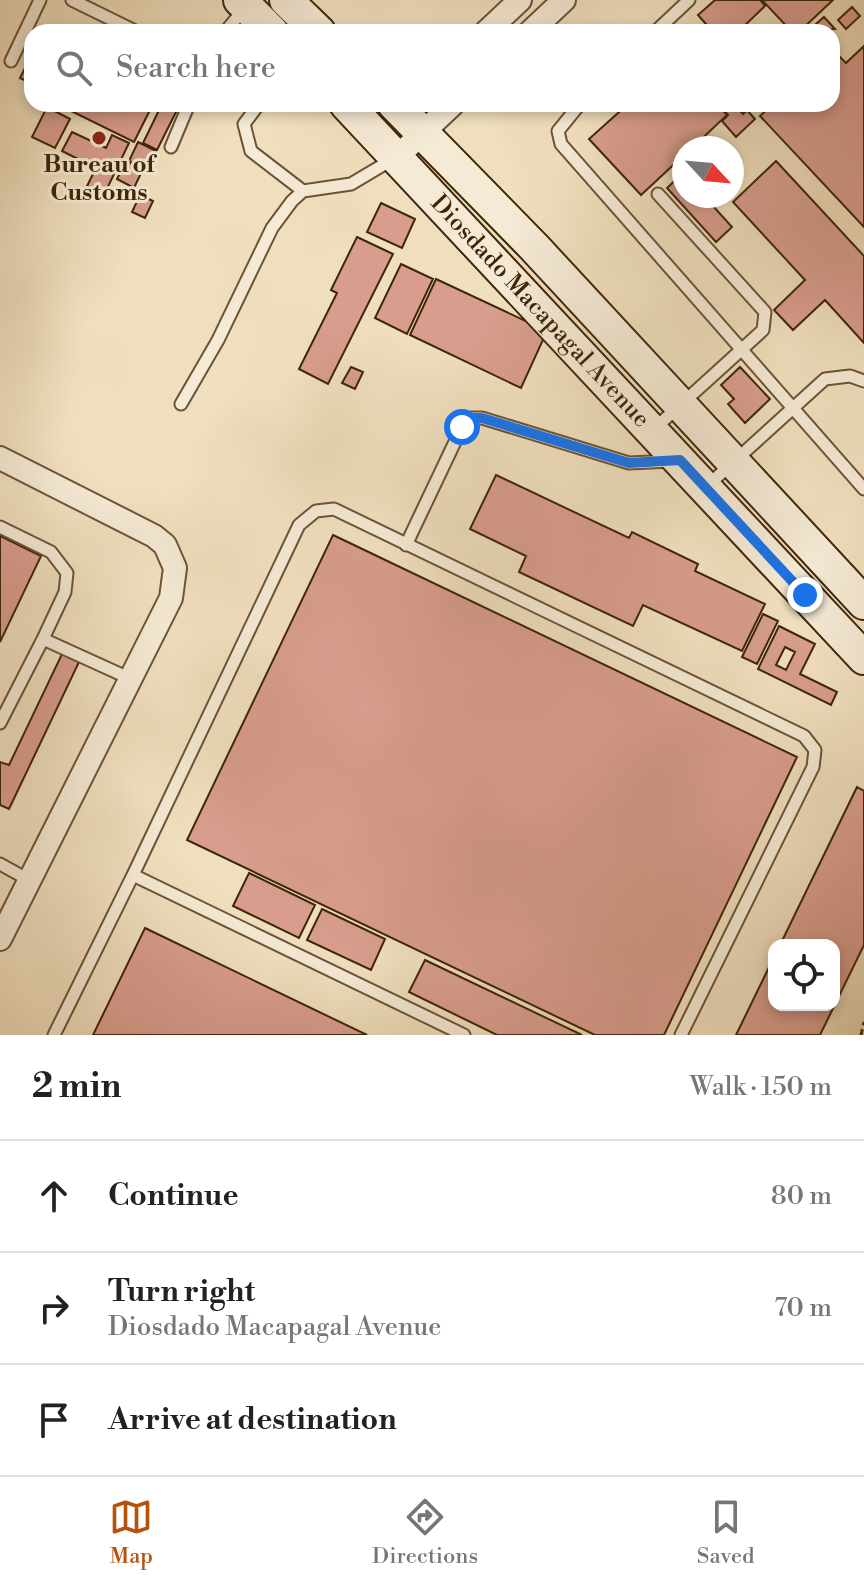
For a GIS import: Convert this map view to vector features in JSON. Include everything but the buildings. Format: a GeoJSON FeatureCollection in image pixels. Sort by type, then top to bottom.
{"type":"FeatureCollection","features":[{"type":"Feature","properties":{"kind":"main road"},"geometry":{"type":"LineString","coordinates":[[286,0],[311,24]]}},
{"type":"Feature","properties":{"kind":"main road"},"geometry":{"type":"LineString","coordinates":[[243,3],[264,24]]}},
{"type":"Feature","properties":{"kind":"main road","name":"Diosdado Macapagal Avenue"},"geometry":{"type":"LineString","coordinates":[[354,112],[864,658]]}},
{"type":"Feature","properties":{"kind":"main road","name":"Diosdado Macapagal Avenue"},"geometry":{"type":"LineString","coordinates":[[407,113],[864,603]]}},
{"type":"Feature","properties":{"kind":"street"},"geometry":{"type":"LineString","coordinates":[[494,24],[520,0]]}},
{"type":"Feature","properties":{"kind":"street"},"geometry":{"type":"LineString","coordinates":[[538,24],[564,0]]}},
{"type":"Feature","properties":{"kind":"street"},"geometry":{"type":"LineString","coordinates":[[387,146],[407,113]]}},
{"type":"Feature","properties":{"kind":"street"},"geometry":{"type":"LineString","coordinates":[[0,458],[139,526],[165,545],[171,555],[176,582],[171,598],[0,939]]}},
{"type":"Feature","properties":{"kind":"lane"},"geometry":{"type":"LineString","coordinates":[[29,24],[40,0]]}},
{"type":"Feature","properties":{"kind":"lane"},"geometry":{"type":"LineString","coordinates":[[72,0],[121,24]]}},
{"type":"Feature","properties":{"kind":"lane"},"geometry":{"type":"LineString","coordinates":[[664,24],[689,0]]}},
{"type":"Feature","properties":{"kind":"lane"},"geometry":{"type":"LineString","coordinates":[[230,24],[243,3]]}},
{"type":"Feature","properties":{"kind":"lane"},"geometry":{"type":"LineString","coordinates":[[11,61],[24,34]]}},
{"type":"Feature","properties":{"kind":"lane"},"geometry":{"type":"LineString","coordinates":[[171,147],[186,112]]}},
{"type":"Feature","properties":{"kind":"lane"},"geometry":{"type":"LineString","coordinates":[[253,112],[244,124],[251,151],[303,191]]}},
{"type":"Feature","properties":{"kind":"lane"},"geometry":{"type":"LineString","coordinates":[[573,112],[558,131],[561,144],[864,489]]}},
{"type":"Feature","properties":{"kind":"lane"},"geometry":{"type":"LineString","coordinates":[[181,404],[218,340],[272,228],[303,191],[351,184],[387,146]]}},
{"type":"Feature","properties":{"kind":"lane"},"geometry":{"type":"LineString","coordinates":[[653,430],[763,330],[765,312],[658,194]]}},
{"type":"Feature","properties":{"kind":"lane"},"geometry":{"type":"LineString","coordinates":[[706,488],[825,379],[850,376],[864,381]]}},
{"type":"Feature","properties":{"kind":"lane"},"geometry":{"type":"LineString","coordinates":[[406,545],[462,427],[471,418],[482,418],[629,463],[680,460]]}},
{"type":"Feature","properties":{"kind":"lane"},"geometry":{"type":"LineString","coordinates":[[54,1035],[299,525],[316,511],[334,509],[804,736],[815,750],[813,767],[681,1035]]}},
{"type":"Feature","properties":{"kind":"lane"},"geometry":{"type":"LineString","coordinates":[[0,527],[51,552],[67,573],[65,592],[0,723]]}},
{"type":"Feature","properties":{"kind":"lane"},"geometry":{"type":"LineString","coordinates":[[43,639],[131,679]]}},
{"type":"Feature","properties":{"kind":"lane"},"geometry":{"type":"LineString","coordinates":[[0,864],[29,880]]}},
{"type":"Feature","properties":{"kind":"lane"},"geometry":{"type":"LineString","coordinates":[[133,875],[464,1035]]}},
{"type":"Feature","properties":{"kind":"path"},"geometry":{"type":"LineString","coordinates":[[861,1035],[864,1022]]}},
{"type":"Feature","properties":{"kind":"place","name":"Bureau of Customs"},"geometry":{"type":"Point","coordinates":[99,138]}},
{"type":"Feature","properties":{"kind":"route"},"geometry":{"type":"LineString","coordinates":[[462,427],[471,418],[482,418],[629,463],[680,460],[805,595]]}}]}
